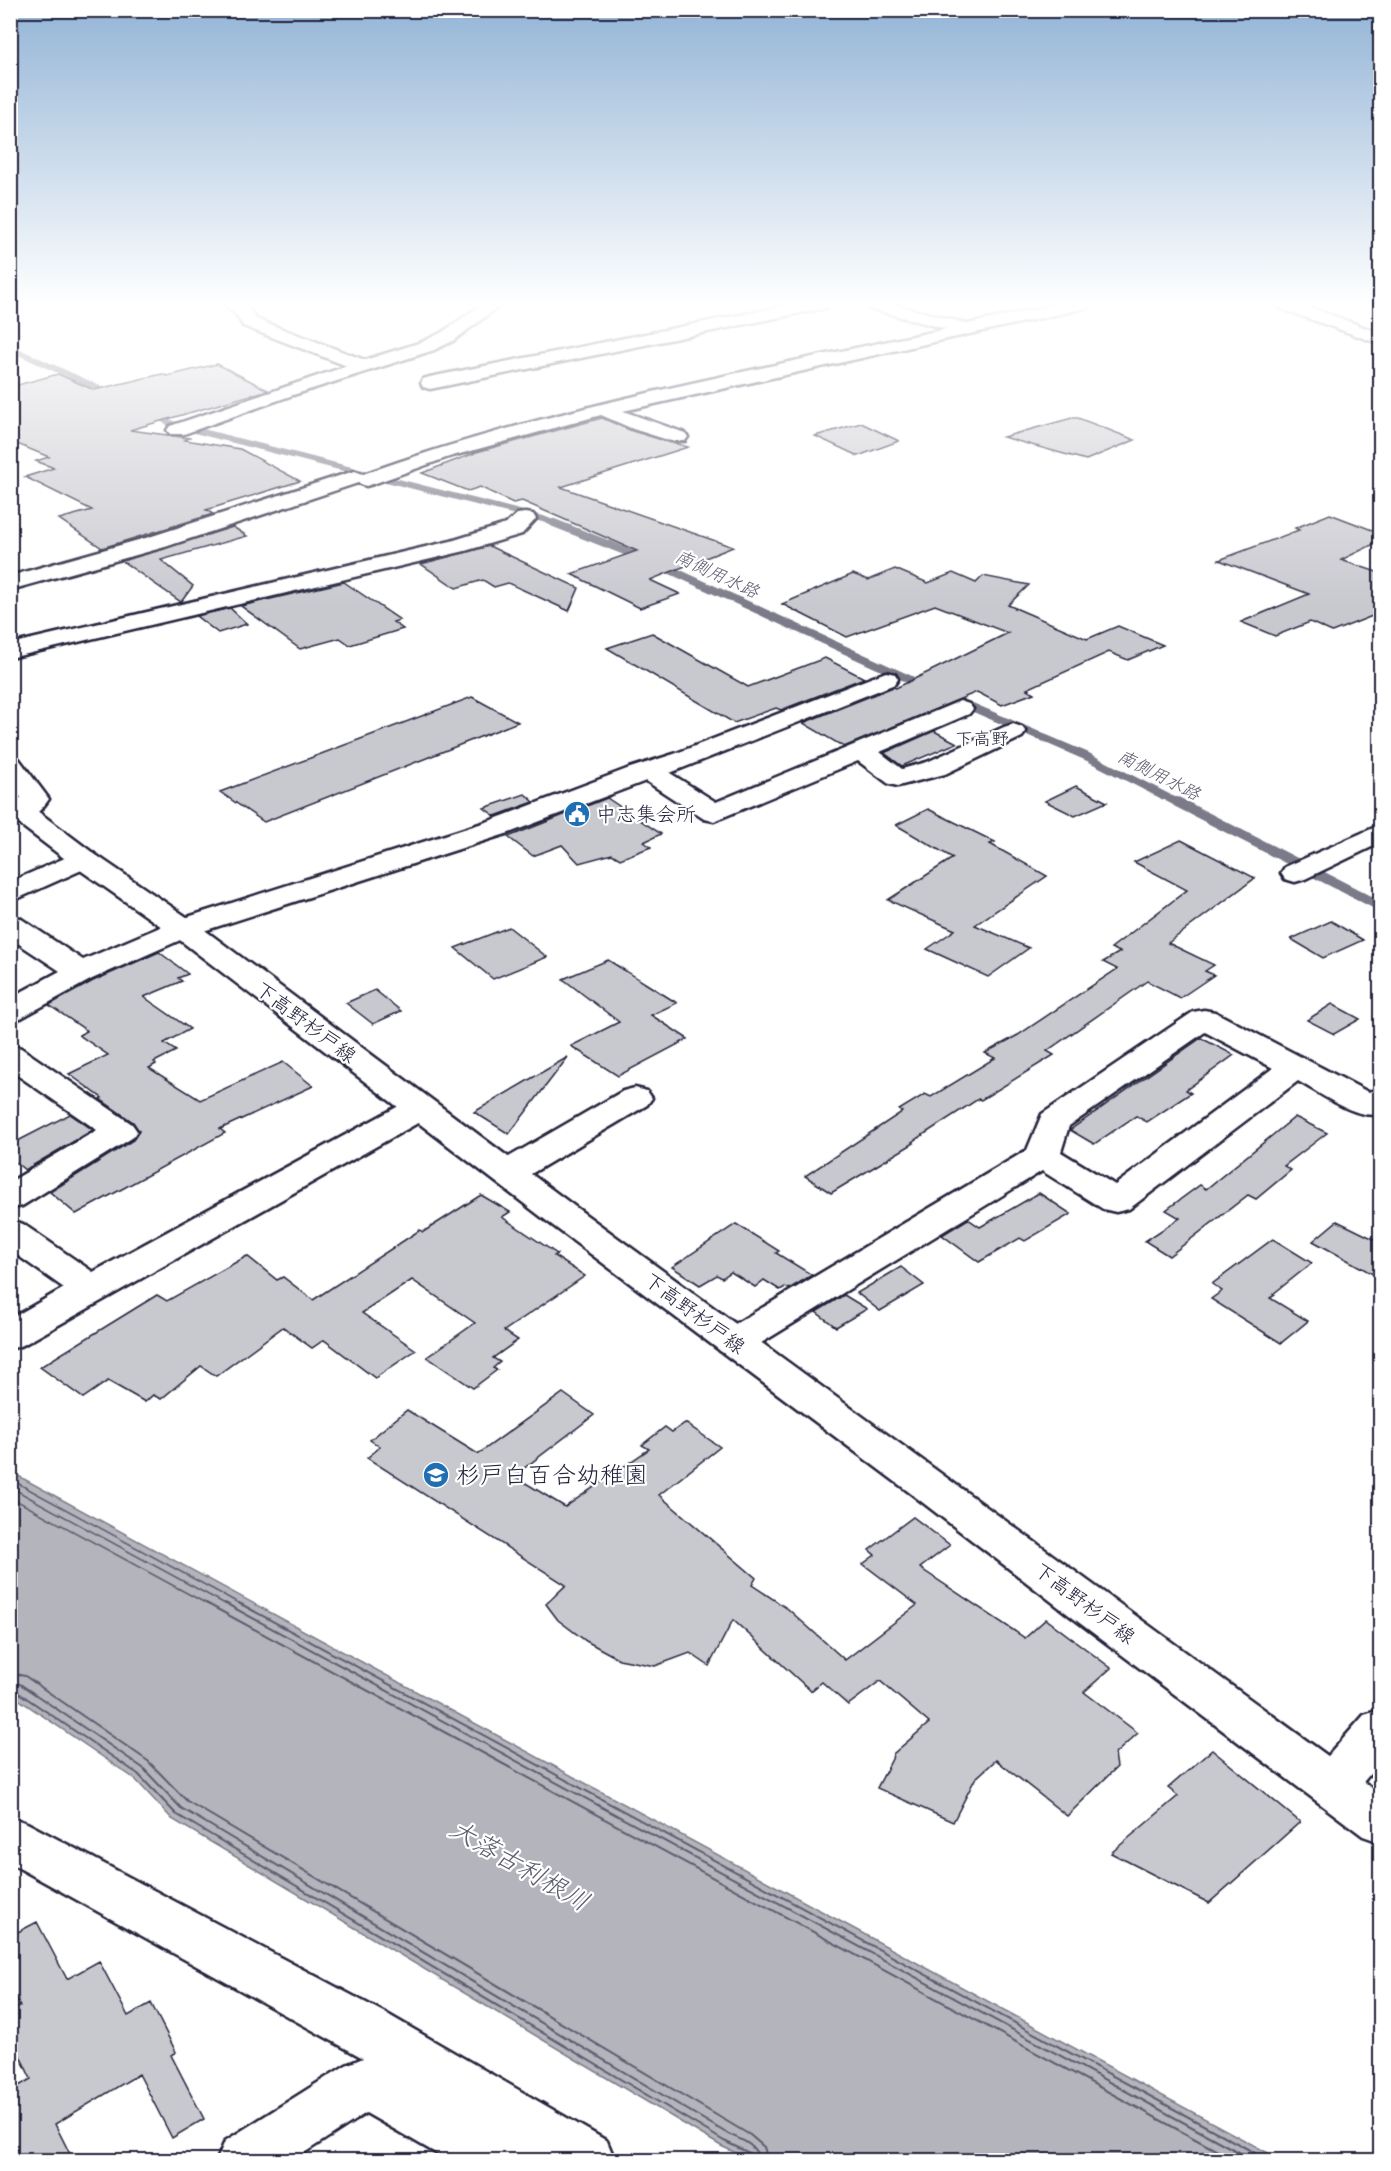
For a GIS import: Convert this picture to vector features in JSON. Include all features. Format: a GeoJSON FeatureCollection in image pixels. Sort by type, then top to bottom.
{"type":"FeatureCollection","features":[{"type":"Feature","properties":{"kind":"street"},"geometry":{"type":"LineString","coordinates":[[177,430],[246,405]]}},
{"type":"Feature","properties":{"kind":"street"},"geometry":{"type":"LineString","coordinates":[[10,583],[104,557],[442,453],[620,405]]}},
{"type":"Feature","properties":{"kind":"street"},"geometry":{"type":"LineString","coordinates":[[603,409],[640,425],[678,437]]}},
{"type":"Feature","properties":{"kind":"street"},"geometry":{"type":"LineString","coordinates":[[10,651],[457,546],[514,529],[525,519]]}},
{"type":"Feature","properties":{"kind":"street"},"geometry":{"type":"LineString","coordinates":[[81,541],[104,557]]}},
{"type":"Feature","properties":{"kind":"street"},"geometry":{"type":"LineString","coordinates":[[10,1011],[81,972],[183,928],[499,827],[683,760],[886,679]]}},
{"type":"Feature","properties":{"kind":"street"},"geometry":{"type":"LineString","coordinates":[[649,771],[714,813],[960,709]]}},
{"type":"Feature","properties":{"kind":"street"},"geometry":{"type":"LineString","coordinates":[[861,751],[898,778],[936,768],[1013,732]]}},
{"type":"Feature","properties":{"kind":"street"},"geometry":{"type":"LineString","coordinates":[[10,765],[35,799],[16,808]]}},
{"type":"Feature","properties":{"kind":"street","name":"下高野杉戸線"},"geometry":{"type":"LineString","coordinates":[[16,808],[82,859],[183,928],[507,1173],[924,1480],[1088,1606],[1380,1821]]}},
{"type":"Feature","properties":{"kind":"street"},"geometry":{"type":"LineString","coordinates":[[1295,873],[1380,833]]}},
{"type":"Feature","properties":{"kind":"street"},"geometry":{"type":"LineString","coordinates":[[10,893],[82,859]]}},
{"type":"Feature","properties":{"kind":"street"},"geometry":{"type":"LineString","coordinates":[[10,924],[81,972]]}},
{"type":"Feature","properties":{"kind":"street"},"geometry":{"type":"LineString","coordinates":[[734,1342],[1042,1156],[1054,1121],[1204,1019],[1370,1106],[1380,1099]]}},
{"type":"Feature","properties":{"kind":"street"},"geometry":{"type":"LineString","coordinates":[[10,1055],[120,1131],[10,1198]]}},
{"type":"Feature","properties":{"kind":"street"},"geometry":{"type":"LineString","coordinates":[[1042,1156],[1116,1201],[1296,1067]]}},
{"type":"Feature","properties":{"kind":"street"},"geometry":{"type":"LineString","coordinates":[[507,1173],[634,1098]]}},
{"type":"Feature","properties":{"kind":"street"},"geometry":{"type":"LineString","coordinates":[[10,1336],[420,1108]]}},
{"type":"Feature","properties":{"kind":"street"},"geometry":{"type":"LineString","coordinates":[[10,1232],[91,1289]]}},
{"type":"Feature","properties":{"kind":"street"},"geometry":{"type":"LineString","coordinates":[[1332,1785],[1380,1729]]}},
{"type":"Feature","properties":{"kind":"street"},"geometry":{"type":"LineString","coordinates":[[10,1838],[368,2032],[588,2160]]}},
{"type":"Feature","properties":{"kind":"street"},"geometry":{"type":"LineString","coordinates":[[251,2159],[365,2083],[500,2160]]}},
{"type":"Feature","properties":{"kind":"water","name":"大落古利根川"},"geometry":{"type":"Polygon","coordinates":[[[10,1472],[1281,2160],[751,2160],[721,2146],[172,1819],[135,1779],[11,1694],[10,1472]]]}},
{"type":"Feature","properties":{"kind":"building"},"geometry":{"type":"Polygon","coordinates":[[[10,405],[215,405],[130,430],[189,438],[185,440],[240,449],[300,481],[206,510],[213,514],[102,548],[59,519],[92,510],[25,477],[54,468],[36,461],[49,457],[10,441],[10,405]]]}},
{"type":"Feature","properties":{"kind":"building"},"geometry":{"type":"Polygon","coordinates":[[[602,418],[632,431],[688,447],[561,487],[733,547],[650,580],[680,594],[640,608],[571,574],[637,551],[522,501],[513,503],[480,487],[468,491],[422,473],[475,453],[473,453],[602,418]]]}},
{"type":"Feature","properties":{"kind":"building"},"geometry":{"type":"Polygon","coordinates":[[[1078,418],[1135,440],[1086,460],[1003,437],[1078,418]]]}},
{"type":"Feature","properties":{"kind":"building"},"geometry":{"type":"Polygon","coordinates":[[[861,423],[899,441],[858,456],[815,436],[861,423]]]}},
{"type":"Feature","properties":{"kind":"building"},"geometry":{"type":"Polygon","coordinates":[[[1330,514],[1380,533],[1380,541],[1341,560],[1380,573],[1380,613],[1332,632],[1310,622],[1275,636],[1241,622],[1309,594],[1219,560],[1299,530],[1295,528],[1330,514]]]}},
{"type":"Feature","properties":{"kind":"building"},"geometry":{"type":"Polygon","coordinates":[[[233,527],[247,536],[161,560],[193,586],[181,602],[122,561],[233,527]]]}},
{"type":"Feature","properties":{"kind":"building"},"geometry":{"type":"Polygon","coordinates":[[[489,546],[579,588],[569,611],[508,583],[494,587],[483,580],[456,588],[421,564],[489,546]]]}},
{"type":"Feature","properties":{"kind":"building"},"geometry":{"type":"Polygon","coordinates":[[[895,569],[928,583],[953,573],[976,583],[983,576],[1029,585],[1008,605],[1087,639],[1118,626],[1163,645],[1128,660],[1109,652],[1027,689],[1034,693],[1002,705],[977,692],[844,747],[803,723],[893,687],[896,688],[1008,633],[935,605],[847,637],[782,604],[853,574],[868,580],[895,569]]]}},
{"type":"Feature","properties":{"kind":"building"},"geometry":{"type":"Polygon","coordinates":[[[344,582],[400,620],[393,622],[403,629],[350,645],[340,638],[300,649],[241,606],[344,582]]]}},
{"type":"Feature","properties":{"kind":"building"},"geometry":{"type":"Polygon","coordinates":[[[230,608],[247,624],[218,633],[196,616],[230,608]]]}},
{"type":"Feature","properties":{"kind":"building"},"geometry":{"type":"Polygon","coordinates":[[[652,633],[748,687],[825,658],[864,678],[781,710],[776,708],[734,723],[607,648],[652,633]]]}},
{"type":"Feature","properties":{"kind":"building"},"geometry":{"type":"Polygon","coordinates":[[[472,697],[518,722],[264,822],[220,792],[472,697]]]}},
{"type":"Feature","properties":{"kind":"building"},"geometry":{"type":"Polygon","coordinates":[[[934,731],[957,743],[902,766],[884,753],[934,731]]]}},
{"type":"Feature","properties":{"kind":"building"},"geometry":{"type":"Polygon","coordinates":[[[1076,786],[1107,802],[1075,816],[1045,801],[1076,786]]]}},
{"type":"Feature","properties":{"kind":"building"},"geometry":{"type":"Polygon","coordinates":[[[525,794],[534,802],[495,816],[484,808],[525,794]]]}},
{"type":"Feature","properties":{"kind":"building"},"geometry":{"type":"Polygon","coordinates":[[[607,798],[661,834],[644,842],[651,847],[620,859],[612,854],[579,863],[562,845],[533,856],[508,837],[607,798]]]}},
{"type":"Feature","properties":{"kind":"building"},"geometry":{"type":"Polygon","coordinates":[[[928,809],[995,842],[990,844],[1047,876],[975,925],[1029,948],[988,977],[927,949],[955,930],[888,900],[953,858],[896,825],[928,809]]]}},
{"type":"Feature","properties":{"kind":"building"},"geometry":{"type":"Polygon","coordinates":[[[1181,840],[1255,878],[1168,943],[1214,965],[1205,971],[1214,975],[1180,998],[1147,981],[1047,1051],[1054,1055],[981,1100],[978,1099],[912,1142],[914,1143],[831,1193],[805,1176],[902,1112],[899,1110],[925,1094],[931,1097],[995,1058],[985,1053],[1018,1035],[1117,969],[1103,962],[1120,952],[1111,948],[1187,890],[1134,862],[1181,840]]]}},
{"type":"Feature","properties":{"kind":"building"},"geometry":{"type":"Polygon","coordinates":[[[1331,921],[1363,940],[1323,958],[1291,939],[1331,921]]]}},
{"type":"Feature","properties":{"kind":"building"},"geometry":{"type":"Polygon","coordinates":[[[509,927],[547,957],[493,979],[455,948],[509,927]]]}},
{"type":"Feature","properties":{"kind":"building"},"geometry":{"type":"Polygon","coordinates":[[[159,952],[188,974],[178,978],[182,981],[144,997],[190,1029],[164,1043],[176,1051],[154,1062],[156,1064],[149,1068],[200,1100],[283,1062],[313,1086],[220,1129],[225,1133],[76,1214],[50,1192],[133,1140],[139,1131],[133,1122],[69,1074],[108,1055],[79,1035],[87,1031],[49,1005],[93,981],[159,952]]]}},
{"type":"Feature","properties":{"kind":"building"},"geometry":{"type":"Polygon","coordinates":[[[608,960],[677,1003],[651,1015],[688,1039],[618,1076],[571,1046],[619,1022],[563,979],[608,960]]]}},
{"type":"Feature","properties":{"kind":"building"},"geometry":{"type":"Polygon","coordinates":[[[375,990],[401,1011],[373,1024],[346,1003],[375,990]]]}},
{"type":"Feature","properties":{"kind":"building"},"geometry":{"type":"Polygon","coordinates":[[[1332,1004],[1360,1019],[1334,1034],[1307,1020],[1332,1004]]]}},
{"type":"Feature","properties":{"kind":"building"},"geometry":{"type":"Polygon","coordinates":[[[1201,1038],[1234,1055],[1186,1090],[1191,1093],[1147,1122],[1136,1116],[1094,1144],[1070,1130],[1201,1038]]]}},
{"type":"Feature","properties":{"kind":"building"},"geometry":{"type":"Polygon","coordinates":[[[568,1057],[509,1134],[474,1112],[568,1057]]]}},
{"type":"Feature","properties":{"kind":"building"},"geometry":{"type":"Polygon","coordinates":[[[70,1114],[93,1130],[25,1170],[10,1158],[10,1145],[70,1114]]]}},
{"type":"Feature","properties":{"kind":"building"},"geometry":{"type":"Polygon","coordinates":[[[1295,1117],[1327,1133],[1284,1166],[1291,1170],[1256,1199],[1248,1195],[1169,1256],[1145,1241],[1180,1218],[1166,1210],[1200,1185],[1206,1189],[1295,1117]]]}},
{"type":"Feature","properties":{"kind":"building"},"geometry":{"type":"Polygon","coordinates":[[[1039,1193],[1071,1214],[1025,1241],[1020,1238],[979,1262],[942,1235],[968,1219],[980,1227],[1039,1193]]]}},
{"type":"Feature","properties":{"kind":"building"},"geometry":{"type":"Polygon","coordinates":[[[481,1195],[510,1212],[502,1217],[585,1276],[504,1331],[518,1340],[493,1358],[500,1362],[493,1368],[497,1370],[473,1388],[427,1357],[475,1323],[412,1280],[362,1313],[416,1350],[375,1378],[324,1340],[312,1348],[283,1327],[216,1376],[201,1366],[161,1399],[153,1395],[145,1402],[108,1381],[83,1398],[40,1367],[157,1295],[167,1301],[247,1256],[277,1280],[283,1277],[313,1300],[420,1230],[423,1232],[481,1195]]]}},
{"type":"Feature","properties":{"kind":"building"},"geometry":{"type":"Polygon","coordinates":[[[1337,1221],[1380,1242],[1380,1278],[1313,1241],[1337,1221]]]}},
{"type":"Feature","properties":{"kind":"building"},"geometry":{"type":"Polygon","coordinates":[[[736,1224],[812,1275],[789,1289],[785,1287],[780,1290],[764,1280],[755,1287],[731,1272],[722,1278],[717,1275],[700,1285],[672,1267],[736,1224]]]}},
{"type":"Feature","properties":{"kind":"building"},"geometry":{"type":"Polygon","coordinates":[[[1273,1239],[1312,1263],[1270,1298],[1308,1321],[1281,1343],[1211,1299],[1222,1291],[1212,1284],[1273,1239]]]}},
{"type":"Feature","properties":{"kind":"building"},"geometry":{"type":"Polygon","coordinates":[[[901,1267],[924,1285],[880,1311],[857,1293],[901,1267]]]}},
{"type":"Feature","properties":{"kind":"building"},"geometry":{"type":"Polygon","coordinates":[[[844,1295],[867,1309],[836,1327],[816,1312],[844,1295]]]}},
{"type":"Feature","properties":{"kind":"building"},"geometry":{"type":"Polygon","coordinates":[[[563,1393],[594,1415],[514,1476],[565,1507],[649,1449],[642,1445],[665,1427],[672,1432],[685,1423],[720,1447],[659,1495],[756,1578],[752,1585],[788,1609],[845,1660],[917,1605],[863,1564],[875,1555],[869,1550],[913,1517],[950,1545],[920,1568],[1025,1638],[1046,1619],[1111,1668],[1084,1692],[1138,1733],[1115,1754],[1117,1767],[1067,1816],[996,1760],[975,1779],[953,1822],[877,1788],[893,1754],[929,1723],[880,1681],[848,1705],[822,1682],[811,1691],[733,1620],[709,1666],[690,1653],[655,1666],[619,1659],[586,1641],[558,1620],[546,1604],[566,1585],[367,1458],[380,1447],[370,1440],[407,1410],[478,1454],[563,1393]]]}},
{"type":"Feature","properties":{"kind":"building"},"geometry":{"type":"Polygon","coordinates":[[[1212,1750],[1300,1822],[1209,1903],[1111,1853],[1178,1796],[1168,1788],[1212,1750]]]}},
{"type":"Feature","properties":{"kind":"building"},"geometry":{"type":"Polygon","coordinates":[[[37,1922],[67,1979],[99,1961],[128,2016],[151,2003],[176,2052],[171,2055],[204,2119],[172,2138],[139,2074],[55,2124],[73,2160],[10,2160],[10,2091],[31,2079],[10,2035],[10,2011],[20,2006],[10,1987],[10,1936],[37,1922]]]}},
{"type":"Feature","properties":{"kind":"waterway","name":"南側用水路"},"geometry":{"type":"LineString","coordinates":[[152,414],[175,425],[543,519],[558,525]]}},
{"type":"Feature","properties":{"kind":"waterway","name":"南側用水路"},"geometry":{"type":"LineString","coordinates":[[554,523],[645,559]]}},
{"type":"Feature","properties":{"kind":"waterway","name":"南側用水路"},"geometry":{"type":"LineString","coordinates":[[660,565],[924,686]]}},
{"type":"Feature","properties":{"kind":"waterway","name":"南側用水路"},"geometry":{"type":"LineString","coordinates":[[944,695],[1088,757],[1180,804]]}},
{"type":"Feature","properties":{"kind":"waterway","name":"南側用水路"},"geometry":{"type":"LineString","coordinates":[[1177,802],[1380,906]]}},
{"type":"Feature","properties":{"kind":"place","name":"中志集会所"},"geometry":{"type":"Point","coordinates":[577,814]}},
{"type":"Feature","properties":{"kind":"place","name":"杉戸白百合幼稚園"},"geometry":{"type":"Point","coordinates":[436,1475]}},
{"type":"Feature","properties":{"kind":"district","name":"下高野"},"geometry":{"type":"Point","coordinates":[982,739]}}]}
